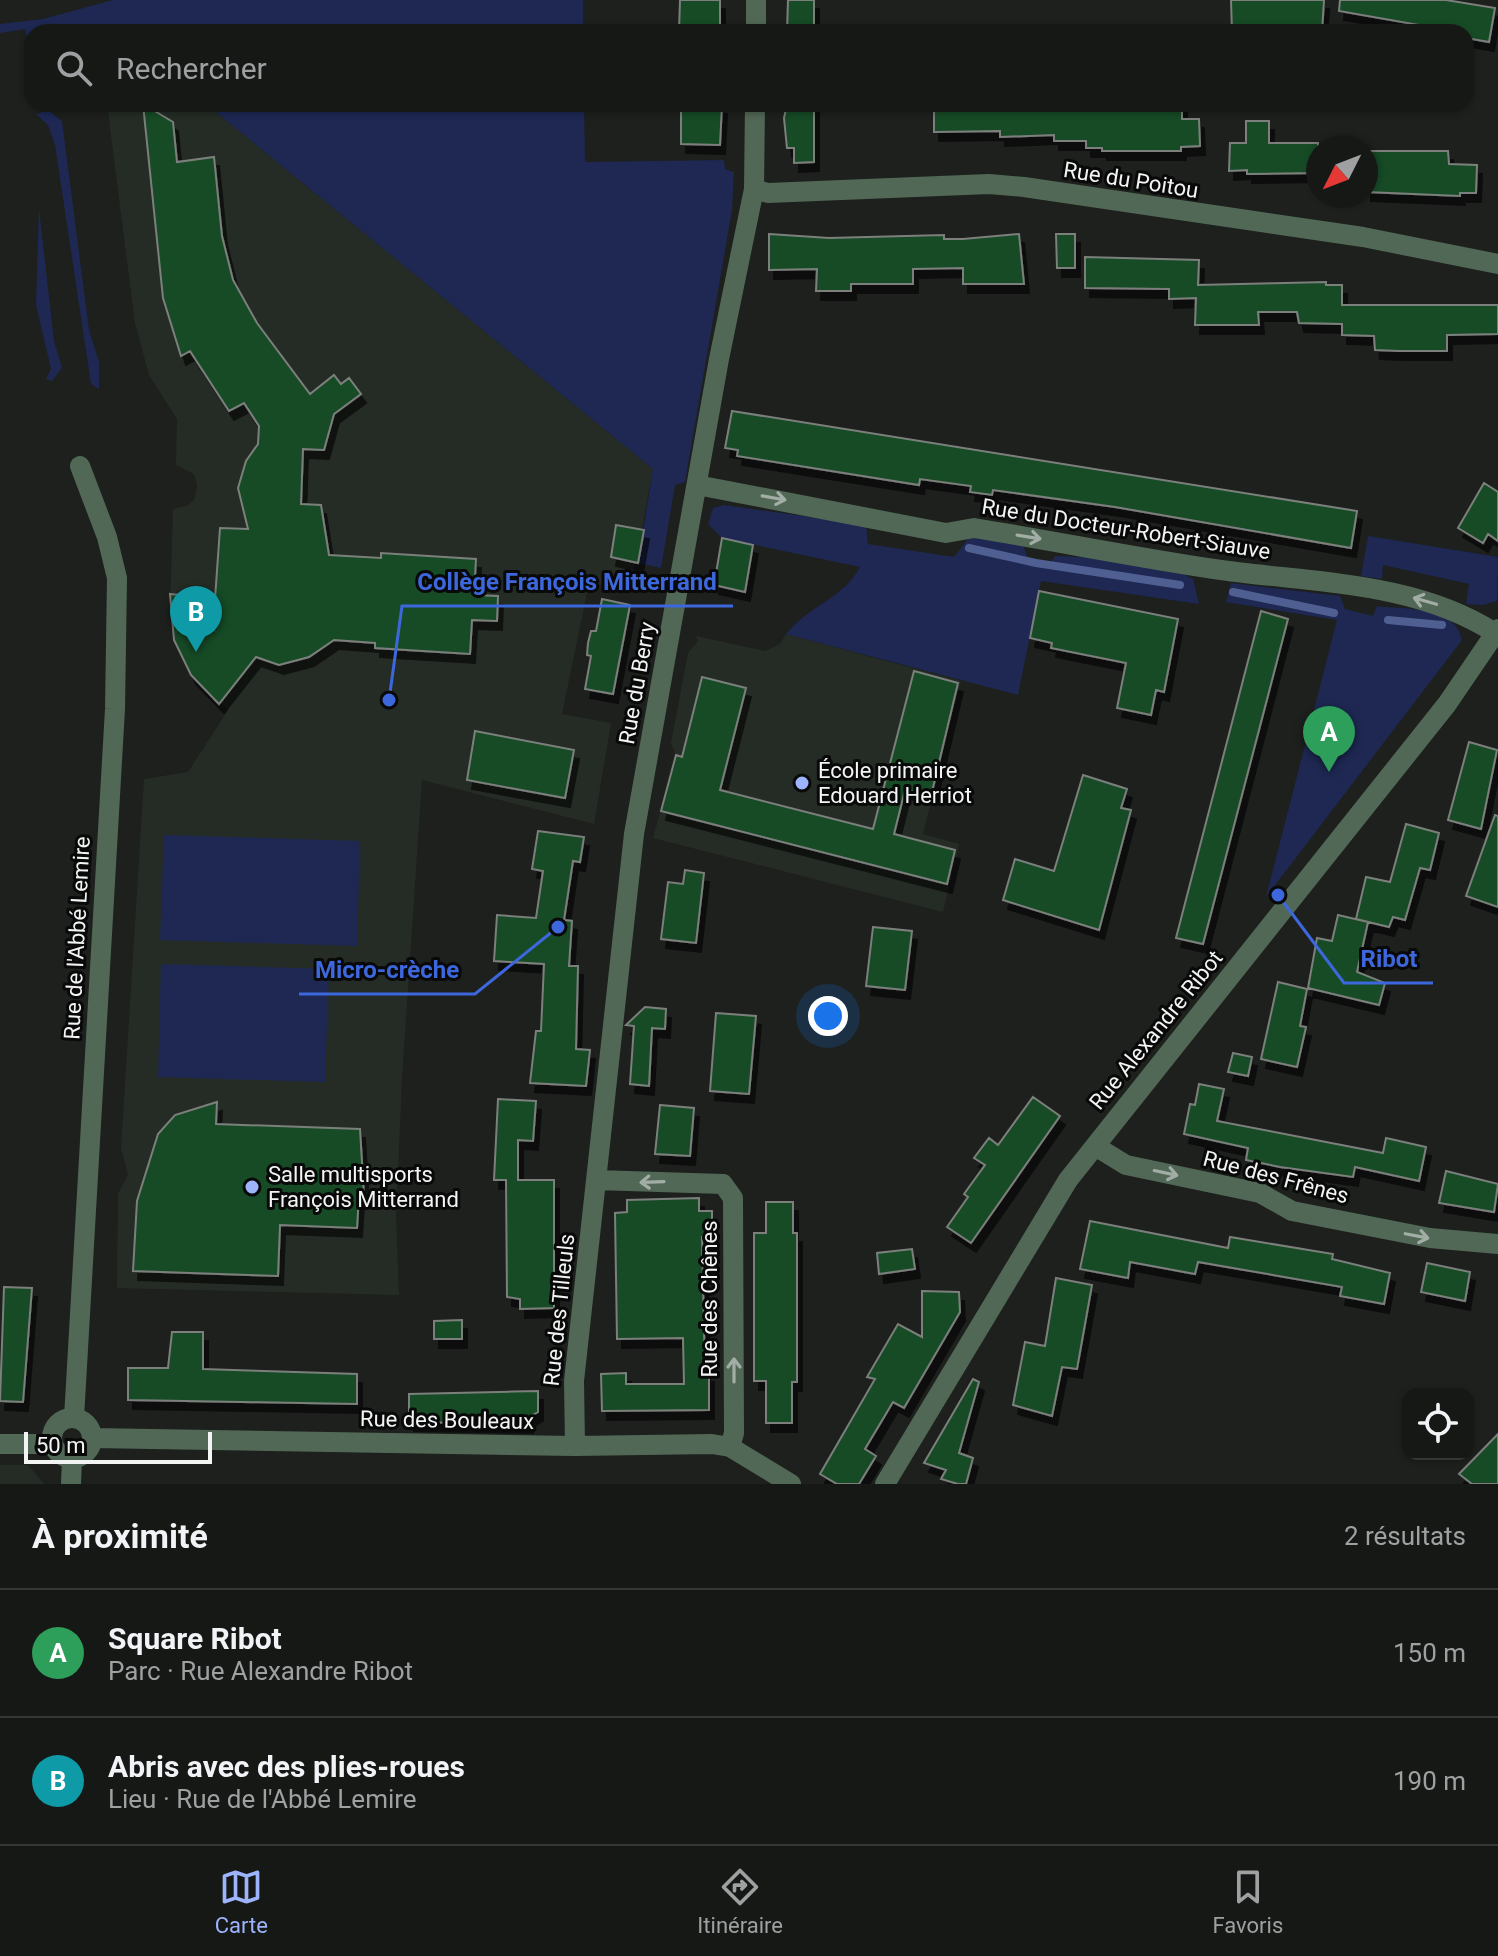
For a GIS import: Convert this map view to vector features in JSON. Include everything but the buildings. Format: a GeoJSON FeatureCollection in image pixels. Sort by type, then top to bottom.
{"type":"FeatureCollection","features":[{"type":"Feature","properties":{"kind":"street"},"geometry":{"type":"LineString","coordinates":[[756,0],[756,24]]}},
{"type":"Feature","properties":{"kind":"street","name":"Rue du Berry"},"geometry":{"type":"LineString","coordinates":[[596,1180],[634,834],[754,189],[755,112]]}},
{"type":"Feature","properties":{"kind":"street","name":"Rue du Poitou"},"geometry":{"type":"LineString","coordinates":[[754,189],[768,193],[989,184],[1012,186],[1363,237],[1498,264]]}},
{"type":"Feature","properties":{"kind":"street","name":"Rue de l'Abbé Lemire"},"geometry":{"type":"LineString","coordinates":[[74,1418],[115,709],[117,578],[107,537],[80,466]]}},
{"type":"Feature","properties":{"kind":"street","name":"Rue du Docteur-Robert-Siauve"},"geometry":{"type":"LineString","coordinates":[[697,485],[946,533],[974,528],[1216,569],[1344,585],[1414,598],[1464,612],[1497,631]]}},
{"type":"Feature","properties":{"kind":"street","name":"Rue Alexandre Ribot"},"geometry":{"type":"LineString","coordinates":[[885,1484],[1047,1212],[1095,1146],[1438,716],[1497,631]]}},
{"type":"Feature","properties":{"kind":"street","name":"Rue des Frênes"},"geometry":{"type":"LineString","coordinates":[[1095,1146],[1126,1165],[1260,1193],[1292,1211],[1430,1238],[1498,1244]]}},
{"type":"Feature","properties":{"kind":"street","name":"Rue des Tilleuls"},"geometry":{"type":"LineString","coordinates":[[575,1446],[574,1381],[596,1180]]}},
{"type":"Feature","properties":{"kind":"street","name":"Rue des Chênes"},"geometry":{"type":"LineString","coordinates":[[596,1180],[703,1181],[723,1184],[733,1198],[734,1433],[730,1447]]}},
{"type":"Feature","properties":{"kind":"street"},"geometry":{"type":"LineString","coordinates":[[74,1418],[88,1426],[92,1438],[89,1449],[72,1458],[60,1454],[53,1444],[57,1426],[74,1418]]}},
{"type":"Feature","properties":{"kind":"street","name":"Rue des Bouleaux"},"geometry":{"type":"LineString","coordinates":[[92,1438],[575,1446],[712,1444],[730,1447],[791,1484]]}},
{"type":"Feature","properties":{"kind":"street"},"geometry":{"type":"LineString","coordinates":[[0,1444],[53,1444]]}},
{"type":"Feature","properties":{"kind":"street"},"geometry":{"type":"LineString","coordinates":[[71,1484],[72,1458]]}},
{"type":"Feature","properties":{"kind":"shaded area"},"geometry":{"type":"Polygon","coordinates":[[[113,0],[583,0],[583,24],[24,24],[24,29],[0,33],[0,24],[43,19],[113,0]]]}},
{"type":"Feature","properties":{"kind":"shaded area"},"geometry":{"type":"Polygon","coordinates":[[[51,112],[62,121],[89,330],[99,362],[99,389],[91,384],[55,145],[48,125],[36,114],[51,112]]]}},
{"type":"Feature","properties":{"kind":"shaded area"},"geometry":{"type":"Polygon","coordinates":[[[108,112],[216,112],[653,469],[631,589],[589,583],[562,714],[611,723],[594,824],[422,780],[402,1077],[396,1217],[399,1295],[117,1288],[118,1194],[128,1175],[121,1148],[144,779],[188,772],[228,710],[198,685],[174,640],[170,611],[173,509],[189,505],[195,498],[197,485],[194,474],[176,465],[177,419],[149,375],[135,323],[108,112]]]}},
{"type":"Feature","properties":{"kind":"shaded area"},"geometry":{"type":"Polygon","coordinates":[[[216,112],[584,112],[585,162],[724,160],[725,169],[734,172],[732,210],[685,482],[675,485],[661,568],[638,563],[653,469],[216,112]]]}},
{"type":"Feature","properties":{"kind":"shaded area"},"geometry":{"type":"Polygon","coordinates":[[[39,209],[54,341],[62,368],[52,381],[46,379],[51,369],[36,305],[39,209]]]}},
{"type":"Feature","properties":{"kind":"shaded area"},"geometry":{"type":"Polygon","coordinates":[[[724,505],[866,525],[868,544],[954,557],[968,539],[982,537],[1023,545],[1028,558],[1051,563],[1055,556],[1108,558],[1161,566],[1193,579],[1199,604],[1041,581],[1018,695],[786,634],[804,616],[845,587],[860,567],[722,538],[708,524],[713,508],[724,505]]]}},
{"type":"Feature","properties":{"kind":"shaded area"},"geometry":{"type":"Polygon","coordinates":[[[1368,536],[1498,557],[1497,601],[1483,605],[1466,604],[1469,584],[1383,565],[1382,579],[1361,576],[1368,536]]]}},
{"type":"Feature","properties":{"kind":"shaded area"},"geometry":{"type":"Polygon","coordinates":[[[1231,583],[1340,596],[1345,609],[1373,616],[1377,606],[1428,611],[1450,620],[1462,640],[1266,897],[1337,620],[1226,602],[1231,583]]]}},
{"type":"Feature","properties":{"kind":"shaded area","name":"École primaire Edouard Herriot"},"geometry":{"type":"Polygon","coordinates":[[[786,634],[961,681],[923,834],[959,844],[943,912],[653,838],[676,755],[671,743],[688,653],[698,641],[696,636],[765,651],[780,644],[786,634]]]}},
{"type":"Feature","properties":{"kind":"shaded area"},"geometry":{"type":"Polygon","coordinates":[[[164,835],[360,841],[357,946],[160,940],[164,835]]]}},
{"type":"Feature","properties":{"kind":"shaded area"},"geometry":{"type":"Polygon","coordinates":[[[161,964],[329,969],[325,1082],[158,1077],[161,964]]]}},
{"type":"Feature","properties":{"kind":"shaded area"},"geometry":{"type":"Polygon","coordinates":[[[0,1465],[28,1465],[44,1484],[0,1484],[0,1465]]]}},
{"type":"Feature","properties":{"kind":"waterway"},"geometry":{"type":"LineString","coordinates":[[969,548],[1036,563],[1180,585]]}},
{"type":"Feature","properties":{"kind":"waterway"},"geometry":{"type":"LineString","coordinates":[[1233,592],[1334,613]]}},
{"type":"Feature","properties":{"kind":"waterway"},"geometry":{"type":"LineString","coordinates":[[1388,620],[1442,625]]}},
{"type":"Feature","properties":{"kind":"place","name":"Abris avec des plies-roues"},"geometry":{"type":"Point","coordinates":[196,652]}},
{"type":"Feature","properties":{"kind":"place","name":"Collège François Mitterrand"},"geometry":{"type":"Point","coordinates":[389,700]}},
{"type":"Feature","properties":{"kind":"place","name":"Square Ribot"},"geometry":{"type":"Point","coordinates":[1329,772]}},
{"type":"Feature","properties":{"kind":"place","name":"École primaire Edouard Herriot"},"geometry":{"type":"Point","coordinates":[802,783]}},
{"type":"Feature","properties":{"kind":"place","name":"Ribot"},"geometry":{"type":"Point","coordinates":[1278,895]}},
{"type":"Feature","properties":{"kind":"place","name":"Micro-crèche"},"geometry":{"type":"Point","coordinates":[558,927]}},
{"type":"Feature","properties":{"kind":"place","name":"Salle multisports François Mitterrand"},"geometry":{"type":"Point","coordinates":[252,1187]}}]}
